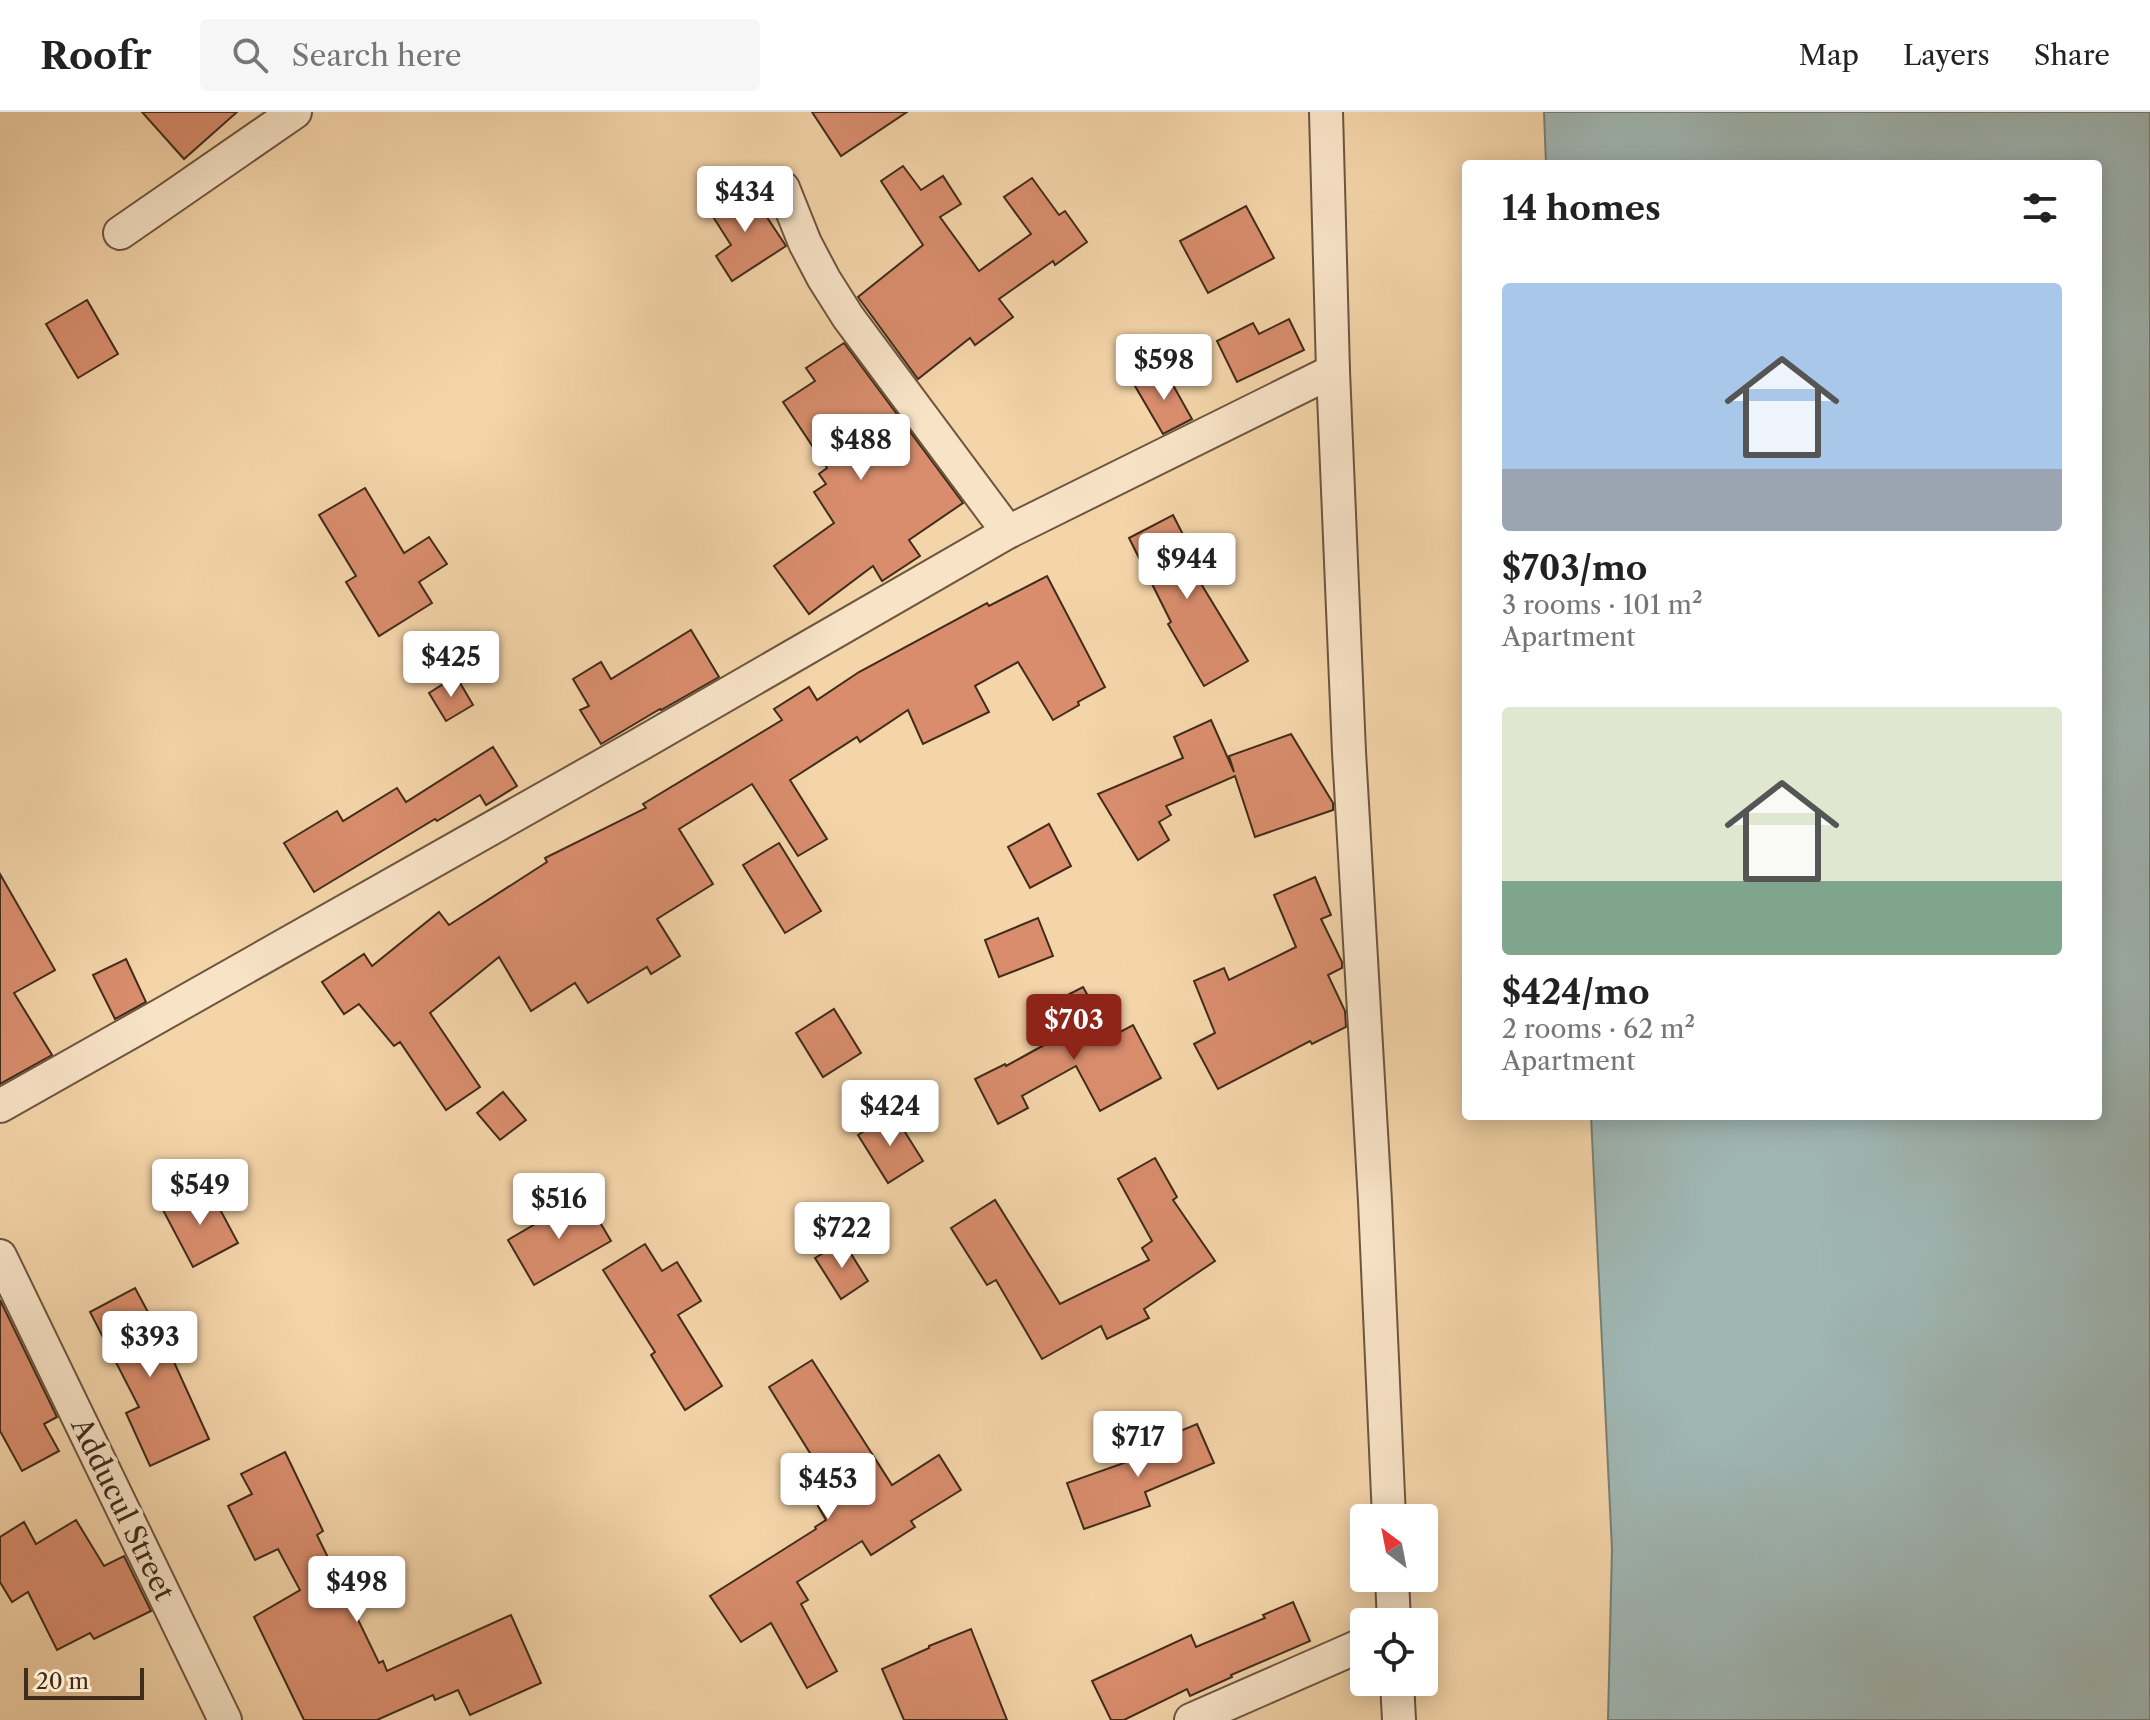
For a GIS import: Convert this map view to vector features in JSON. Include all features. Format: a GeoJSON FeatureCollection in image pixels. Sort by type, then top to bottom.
{"type":"FeatureCollection","features":[{"type":"Feature","properties":{"kind":"street"},"geometry":{"type":"LineString","coordinates":[[120,233],[295,112]]}},
{"type":"Feature","properties":{"kind":"street"},"geometry":{"type":"LineString","coordinates":[[1326,112],[1349,752],[1375,1201],[1388,1504]]}},
{"type":"Feature","properties":{"kind":"street"},"geometry":{"type":"LineString","coordinates":[[783,188],[805,243],[848,317],[1008,532]]}},
{"type":"Feature","properties":{"kind":"street"},"geometry":{"type":"LineString","coordinates":[[0,1106],[1008,532],[1333,371]]}},
{"type":"Feature","properties":{"kind":"street","name":"Adducul Street"},"geometry":{"type":"LineString","coordinates":[[0,1256],[225,1720]]}},
{"type":"Feature","properties":{"kind":"street"},"geometry":{"type":"LineString","coordinates":[[1191,1720],[1350,1650]]}},
{"type":"Feature","properties":{"kind":"street"},"geometry":{"type":"LineString","coordinates":[[1398,1696],[1399,1720]]}},
{"type":"Feature","properties":{"kind":"water"},"geometry":{"type":"Polygon","coordinates":[[[1544,112],[2150,112],[2150,1720],[1608,1720],[1612,1549],[1591,1120],[2102,1120],[2102,160],[1546,160],[1544,112]]]}},
{"type":"Feature","properties":{"kind":"building"},"geometry":{"type":"Polygon","coordinates":[[[142,112],[237,112],[184,159],[142,112]]]}},
{"type":"Feature","properties":{"kind":"building"},"geometry":{"type":"Polygon","coordinates":[[[812,112],[907,112],[841,156],[812,112]]]}},
{"type":"Feature","properties":{"kind":"building"},"geometry":{"type":"Polygon","coordinates":[[[903,166],[921,190],[943,176],[961,204],[940,217],[979,271],[1031,234],[1004,197],[1032,178],[1059,215],[1065,211],[1087,242],[1055,265],[1053,261],[999,299],[1013,317],[975,345],[970,338],[918,379],[858,297],[923,245],[881,181],[903,166]]]}},
{"type":"Feature","properties":{"kind":"building"},"geometry":{"type":"Polygon","coordinates":[[[747,187],[786,246],[732,281],[716,256],[731,245],[710,212],[747,187]]]}},
{"type":"Feature","properties":{"kind":"building"},"geometry":{"type":"Polygon","coordinates":[[[1246,206],[1274,258],[1208,293],[1180,241],[1246,206]]]}},
{"type":"Feature","properties":{"kind":"building"},"geometry":{"type":"Polygon","coordinates":[[[87,300],[118,354],[78,378],[46,324],[87,300]]]}},
{"type":"Feature","properties":{"kind":"building"},"geometry":{"type":"Polygon","coordinates":[[[1289,319],[1304,350],[1237,382],[1217,341],[1253,323],[1259,334],[1289,319]]]}},
{"type":"Feature","properties":{"kind":"building"},"geometry":{"type":"Polygon","coordinates":[[[844,343],[963,503],[909,540],[920,556],[882,581],[873,566],[809,614],[774,566],[834,523],[814,492],[826,484],[819,474],[827,468],[783,402],[815,381],[806,368],[844,343]]]}},
{"type":"Feature","properties":{"kind":"building"},"geometry":{"type":"Polygon","coordinates":[[[1164,369],[1192,419],[1163,434],[1135,386],[1164,369]]]}},
{"type":"Feature","properties":{"kind":"building"},"geometry":{"type":"Polygon","coordinates":[[[365,488],[404,553],[429,537],[447,564],[419,582],[432,603],[379,636],[346,582],[356,576],[319,515],[365,488]]]}},
{"type":"Feature","properties":{"kind":"building"},"geometry":{"type":"Polygon","coordinates":[[[1173,515],[1196,560],[1189,564],[1248,661],[1204,686],[1168,624],[1171,622],[1129,538],[1173,515]]]}},
{"type":"Feature","properties":{"kind":"building"},"geometry":{"type":"Polygon","coordinates":[[[1047,576],[1105,687],[1053,720],[1018,662],[975,686],[989,712],[923,744],[908,710],[860,742],[857,737],[790,780],[827,839],[798,856],[752,784],[679,829],[713,884],[657,919],[680,956],[651,974],[647,967],[588,1003],[575,983],[531,1011],[499,957],[430,1013],[480,1087],[446,1110],[400,1042],[394,1046],[359,1004],[344,1014],[322,982],[364,954],[372,966],[439,912],[449,925],[547,862],[545,858],[646,808],[643,804],[782,720],[774,709],[809,687],[817,700],[859,672],[987,603],[989,606],[1047,576]]]}},
{"type":"Feature","properties":{"kind":"building"},"geometry":{"type":"Polygon","coordinates":[[[691,630],[719,677],[601,744],[580,710],[589,706],[573,679],[601,662],[611,679],[691,630]]]}},
{"type":"Feature","properties":{"kind":"building"},"geometry":{"type":"Polygon","coordinates":[[[456,676],[473,705],[446,721],[429,693],[456,676]]]}},
{"type":"Feature","properties":{"kind":"building"},"geometry":{"type":"Polygon","coordinates":[[[1211,720],[1234,772],[1229,756],[1291,734],[1333,803],[1333,810],[1255,837],[1235,776],[1166,806],[1171,815],[1159,822],[1169,840],[1138,860],[1098,794],[1183,758],[1174,737],[1211,720]]]}},
{"type":"Feature","properties":{"kind":"building"},"geometry":{"type":"Polygon","coordinates":[[[493,747],[517,786],[486,805],[480,795],[314,892],[284,843],[337,811],[343,821],[397,788],[406,802],[493,747]]]}},
{"type":"Feature","properties":{"kind":"building"},"geometry":{"type":"Polygon","coordinates":[[[1049,824],[1071,866],[1030,888],[1008,847],[1049,824]]]}},
{"type":"Feature","properties":{"kind":"building"},"geometry":{"type":"Polygon","coordinates":[[[779,843],[821,911],[785,933],[743,865],[779,843]]]}},
{"type":"Feature","properties":{"kind":"building"},"geometry":{"type":"Polygon","coordinates":[[[0,874],[55,970],[14,993],[52,1055],[0,1084],[0,874]]]}},
{"type":"Feature","properties":{"kind":"building"},"geometry":{"type":"Polygon","coordinates":[[[1315,877],[1331,915],[1321,919],[1342,962],[1342,968],[1328,975],[1345,1011],[1346,1027],[1312,1044],[1310,1041],[1218,1089],[1194,1044],[1215,1033],[1194,981],[1224,968],[1229,980],[1296,947],[1274,895],[1315,877]]]}},
{"type":"Feature","properties":{"kind":"building"},"geometry":{"type":"Polygon","coordinates":[[[1038,918],[1053,956],[999,977],[985,940],[1038,918]]]}},
{"type":"Feature","properties":{"kind":"building"},"geometry":{"type":"Polygon","coordinates":[[[126,959],[146,1002],[115,1019],[93,975],[126,959]]]}},
{"type":"Feature","properties":{"kind":"building"},"geometry":{"type":"Polygon","coordinates":[[[1083,987],[1111,1037],[1133,1025],[1161,1078],[1100,1111],[1076,1066],[1022,1096],[1028,1108],[998,1124],[975,1079],[1066,1033],[1050,1004],[1083,987]]]}},
{"type":"Feature","properties":{"kind":"building"},"geometry":{"type":"Polygon","coordinates":[[[834,1009],[861,1053],[823,1077],[796,1033],[834,1009]]]}},
{"type":"Feature","properties":{"kind":"building"},"geometry":{"type":"Polygon","coordinates":[[[503,1092],[526,1120],[500,1140],[477,1113],[503,1092]]]}},
{"type":"Feature","properties":{"kind":"building"},"geometry":{"type":"Polygon","coordinates":[[[893,1113],[923,1161],[888,1183],[858,1135],[893,1113]]]}},
{"type":"Feature","properties":{"kind":"building"},"geometry":{"type":"Polygon","coordinates":[[[1155,1158],[1177,1197],[1173,1200],[1215,1261],[1144,1309],[1149,1318],[1107,1339],[1101,1326],[1042,1359],[996,1280],[987,1285],[951,1228],[995,1200],[1060,1304],[1149,1260],[1142,1248],[1152,1241],[1118,1179],[1155,1158]]]}},
{"type":"Feature","properties":{"kind":"building"},"geometry":{"type":"Polygon","coordinates":[[[208,1187],[238,1243],[193,1267],[163,1210],[208,1187]]]}},
{"type":"Feature","properties":{"kind":"building"},"geometry":{"type":"Polygon","coordinates":[[[585,1197],[611,1241],[534,1285],[508,1240],[542,1220],[544,1223],[585,1197]]]}},
{"type":"Feature","properties":{"kind":"building"},"geometry":{"type":"Polygon","coordinates":[[[843,1241],[868,1281],[841,1299],[815,1258],[843,1241]]]}},
{"type":"Feature","properties":{"kind":"building"},"geometry":{"type":"Polygon","coordinates":[[[645,1244],[662,1271],[677,1262],[701,1301],[678,1315],[722,1386],[685,1410],[651,1355],[655,1352],[603,1270],[645,1244]]]}},
{"type":"Feature","properties":{"kind":"building"},"geometry":{"type":"Polygon","coordinates":[[[135,1288],[169,1351],[209,1439],[150,1466],[126,1413],[139,1407],[90,1312],[135,1288]]]}},
{"type":"Feature","properties":{"kind":"building"},"geometry":{"type":"Polygon","coordinates":[[[0,1300],[57,1417],[44,1424],[59,1451],[22,1471],[0,1431],[0,1300]]]}},
{"type":"Feature","properties":{"kind":"building"},"geometry":{"type":"Polygon","coordinates":[[[812,1360],[892,1485],[939,1455],[961,1490],[911,1521],[915,1527],[871,1555],[862,1541],[797,1582],[808,1600],[801,1604],[837,1671],[807,1688],[771,1623],[741,1642],[710,1596],[826,1520],[818,1506],[836,1495],[769,1387],[812,1360]]]}},
{"type":"Feature","properties":{"kind":"building"},"geometry":{"type":"Polygon","coordinates":[[[1197,1424],[1214,1463],[1145,1492],[1150,1506],[1084,1529],[1067,1483],[1172,1446],[1168,1436],[1197,1424]]]}},
{"type":"Feature","properties":{"kind":"building"},"geometry":{"type":"Polygon","coordinates":[[[285,1452],[323,1531],[317,1535],[379,1663],[383,1661],[387,1671],[511,1615],[541,1683],[470,1715],[458,1690],[435,1700],[433,1695],[377,1720],[304,1720],[254,1617],[300,1590],[278,1549],[255,1560],[228,1506],[252,1494],[241,1474],[285,1452]]]}},
{"type":"Feature","properties":{"kind":"building"},"geometry":{"type":"Polygon","coordinates":[[[76,1520],[104,1566],[124,1556],[151,1611],[94,1639],[90,1633],[57,1650],[28,1592],[12,1602],[0,1582],[0,1537],[24,1522],[36,1544],[76,1520]]]}},
{"type":"Feature","properties":{"kind":"building"},"geometry":{"type":"Polygon","coordinates":[[[1293,1602],[1310,1641],[1190,1696],[1187,1689],[1124,1720],[1111,1720],[1092,1681],[1191,1635],[1196,1647],[1265,1618],[1263,1615],[1293,1602]]]}},
{"type":"Feature","properties":{"kind":"building"},"geometry":{"type":"Polygon","coordinates":[[[971,1629],[1007,1720],[904,1720],[882,1669],[971,1629]]]}}]}
